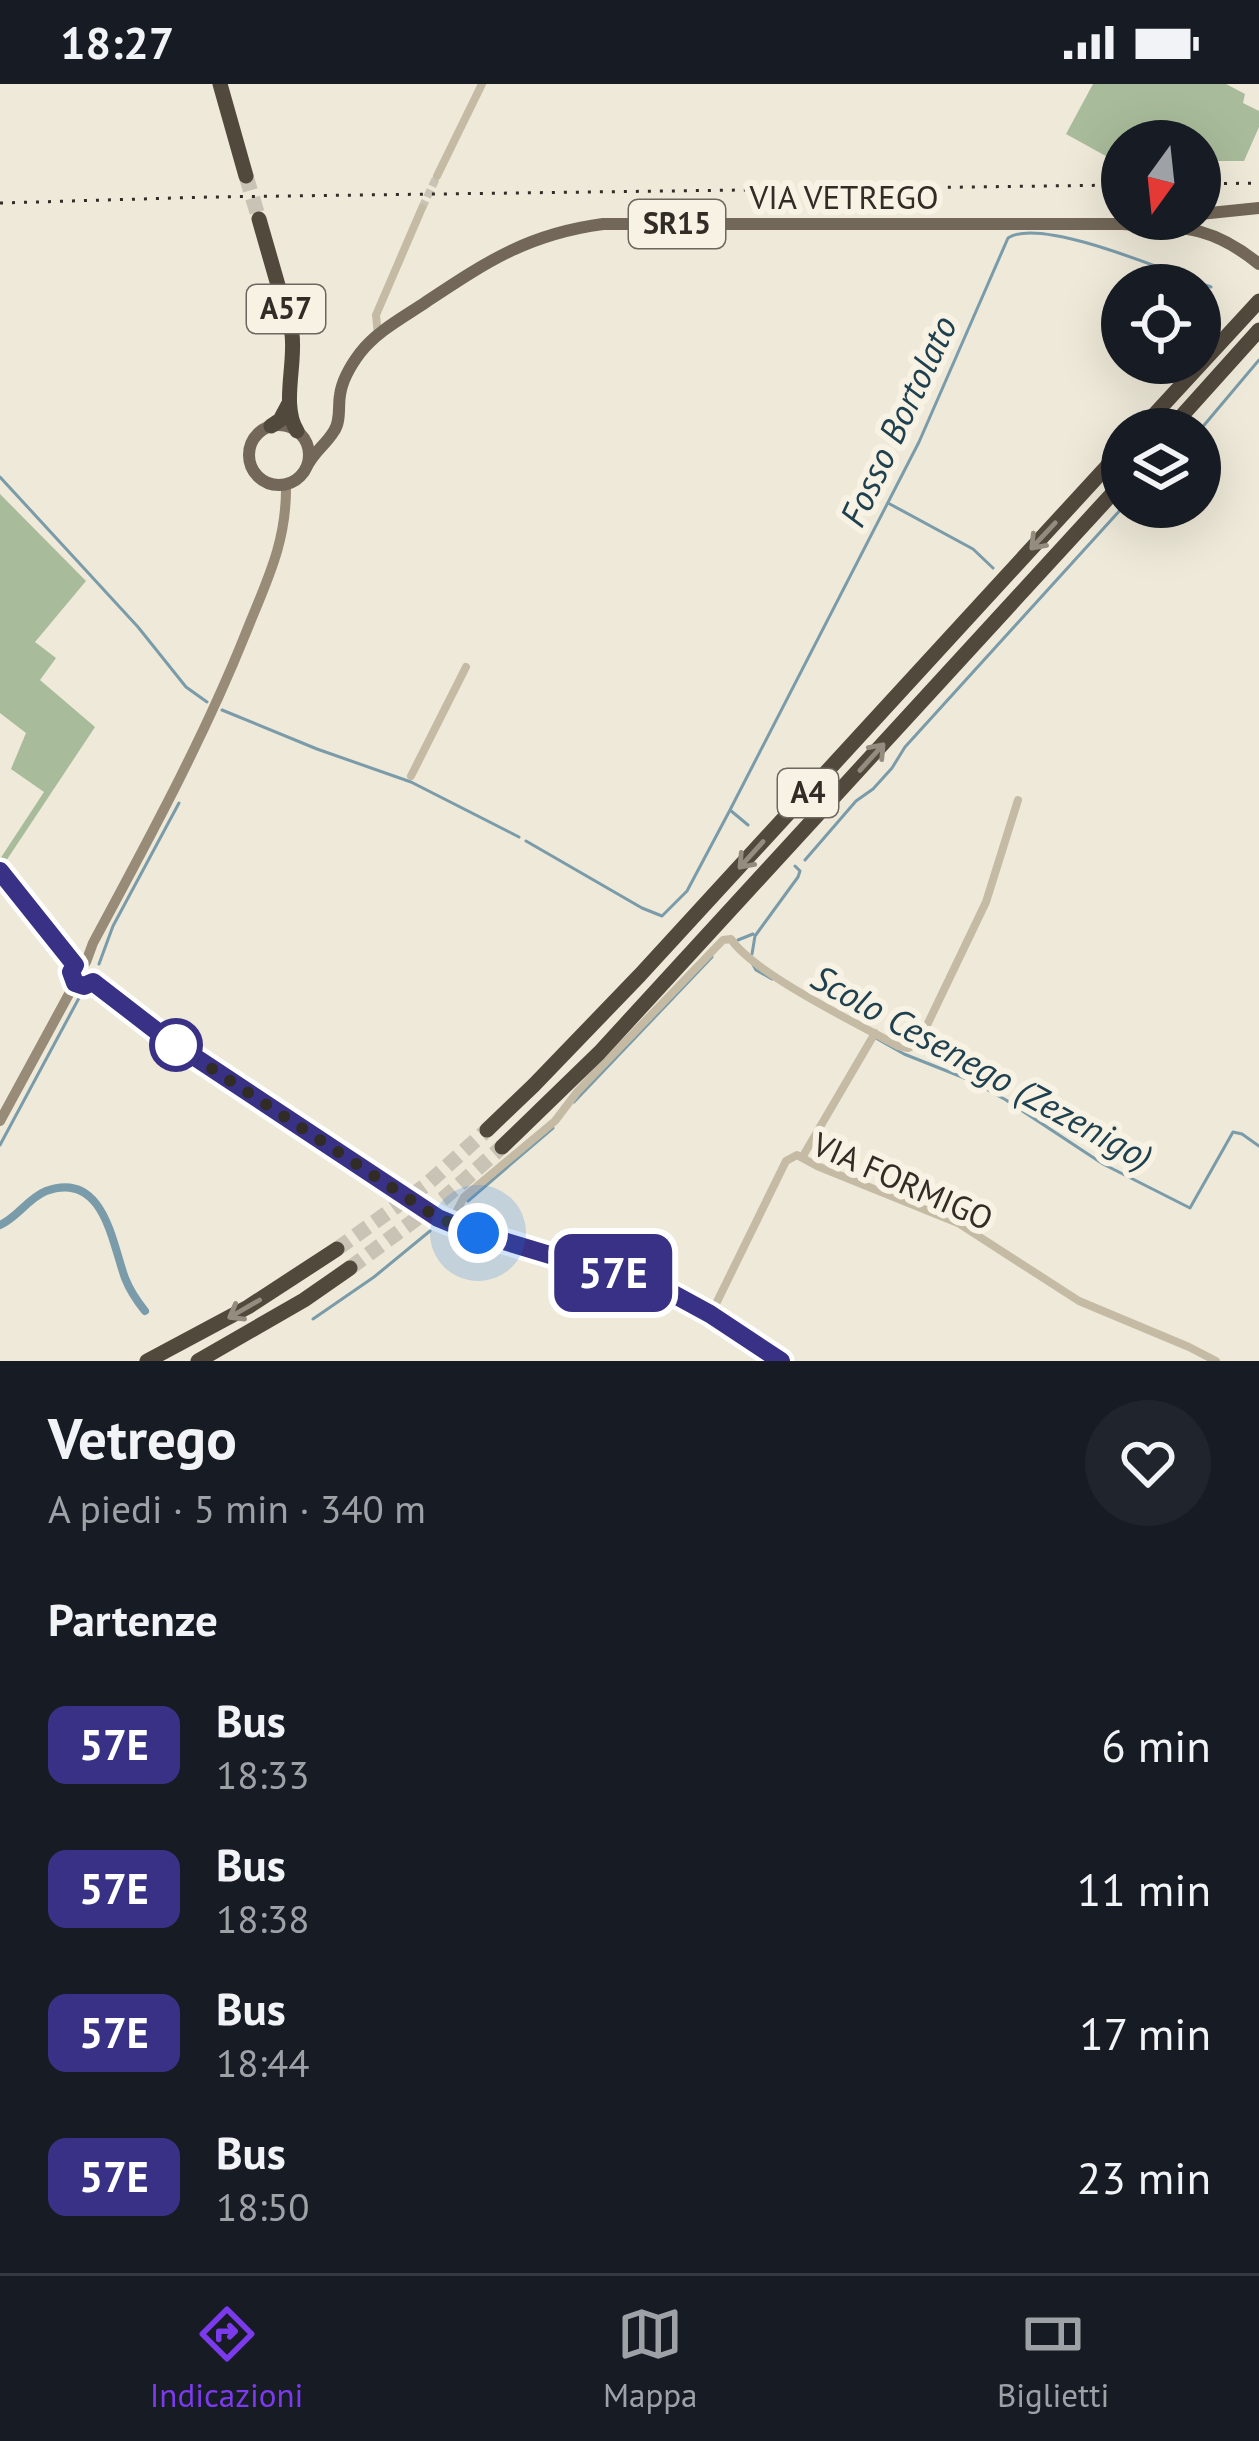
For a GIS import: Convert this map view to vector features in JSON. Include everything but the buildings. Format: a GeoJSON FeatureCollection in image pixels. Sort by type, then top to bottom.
{"type":"FeatureCollection","features":[{"type":"Feature","properties":{"kind":"highway"},"geometry":{"type":"LineString","coordinates":[[220,84],[247,176]]}},
{"type":"Feature","properties":{"kind":"highway","name":"A57"},"geometry":{"type":"LineString","coordinates":[[259,219],[292,334],[289,403],[299,433]]}},
{"type":"Feature","properties":{"kind":"highway"},"geometry":{"type":"LineString","coordinates":[[1160,408],[1259,301]]}},
{"type":"Feature","properties":{"kind":"highway"},"geometry":{"type":"LineString","coordinates":[[1189,408],[1259,330]]}},
{"type":"Feature","properties":{"kind":"highway"},"geometry":{"type":"LineString","coordinates":[[271,426],[289,403]]}},
{"type":"Feature","properties":{"kind":"highway","name":"A4"},"geometry":{"type":"LineString","coordinates":[[487,1130],[640,976],[1101,473]]}},
{"type":"Feature","properties":{"kind":"highway","name":"A4"},"geometry":{"type":"LineString","coordinates":[[502,1147],[614,1037],[1101,506]]}},
{"type":"Feature","properties":{"kind":"highway"},"geometry":{"type":"LineString","coordinates":[[147,1361],[248,1307],[337,1249]]}},
{"type":"Feature","properties":{"kind":"highway"},"geometry":{"type":"LineString","coordinates":[[198,1361],[350,1268]]}},
{"type":"Feature","properties":{"kind":"main road"},"geometry":{"type":"LineString","coordinates":[[1221,212],[1259,208]]}},
{"type":"Feature","properties":{"kind":"main road","name":"VIA VETREGO"},"geometry":{"type":"LineString","coordinates":[[286,485],[306,468],[336,426],[348,372],[378,335],[495,256],[548,234],[603,224],[1101,224]]}},
{"type":"Feature","properties":{"kind":"main road","name":"VIA VETREGO"},"geometry":{"type":"LineString","coordinates":[[1221,239],[1259,265]]}},
{"type":"Feature","properties":{"kind":"main road"},"geometry":{"type":"LineString","coordinates":[[0,1121],[75,983],[71,972],[93,943],[174,791],[222,692],[280,544],[286,485],[265,482],[254,472],[249,459],[254,438],[271,426],[282,425],[315,439],[328,437]]}},
{"type":"Feature","properties":{"kind":"main road"},"geometry":{"type":"LineString","coordinates":[[299,433],[308,447],[306,468]]}},
{"type":"Feature","properties":{"kind":"main road"},"geometry":{"type":"LineString","coordinates":[[0,871],[81,963],[94,968],[93,982]]}},
{"type":"Feature","properties":{"kind":"main road"},"geometry":{"type":"LineString","coordinates":[[93,982],[163,1036],[450,1224],[642,1281],[710,1314],[781,1361]]}},
{"type":"Feature","properties":{"kind":"main road"},"geometry":{"type":"LineString","coordinates":[[75,983],[93,982]]}},
{"type":"Feature","properties":{"kind":"street"},"geometry":{"type":"LineString","coordinates":[[437,176],[482,84]]}},
{"type":"Feature","properties":{"kind":"street","name":"VIA VETREGO"},"geometry":{"type":"LineString","coordinates":[[378,335],[376,315],[422,208]]}},
{"type":"Feature","properties":{"kind":"street"},"geometry":{"type":"LineString","coordinates":[[411,776],[466,667]]}},
{"type":"Feature","properties":{"kind":"street"},"geometry":{"type":"LineString","coordinates":[[450,1224],[464,1197],[555,1121],[718,942],[728,938],[772,975],[873,1036],[913,1047],[986,902],[1018,800]]}},
{"type":"Feature","properties":{"kind":"street"},"geometry":{"type":"LineString","coordinates":[[803,1156],[873,1036]]}},
{"type":"Feature","properties":{"kind":"street","name":"VIA FORMIGO"},"geometry":{"type":"LineString","coordinates":[[710,1314],[787,1161],[797,1155],[958,1223],[1079,1301],[1216,1361]]}},
{"type":"Feature","properties":{"kind":"green space"},"geometry":{"type":"Polygon","coordinates":[[[1093,84],[1226,84],[1245,94],[1243,103],[1259,111],[1259,127],[1244,161],[1221,161],[1221,120],[1101,120],[1101,153],[1066,134],[1093,84]]]}},
{"type":"Feature","properties":{"kind":"green space"},"geometry":{"type":"Polygon","coordinates":[[[0,494],[86,581],[35,642],[56,658],[40,680],[95,727],[4,864],[0,859],[44,792],[11,769],[26,733],[0,713],[0,494]]]}},
{"type":"Feature","properties":{"kind":"waterway","name":"Fosso Bortolato"},"geometry":{"type":"LineString","coordinates":[[730,810],[919,442],[1008,238],[1048,234],[1149,264]]}},
{"type":"Feature","properties":{"kind":"waterway","name":"Fosso Bortolato"},"geometry":{"type":"LineString","coordinates":[[1219,408],[1259,360]]}},
{"type":"Feature","properties":{"kind":"waterway","name":"Scolo Cesenego (Zezenigo)"},"geometry":{"type":"LineString","coordinates":[[0,477],[138,627],[186,687],[207,702]]}},
{"type":"Feature","properties":{"kind":"waterway"},"geometry":{"type":"LineString","coordinates":[[888,503],[973,549],[993,568]]}},
{"type":"Feature","properties":{"kind":"waterway","name":"Fosso Bortolato"},"geometry":{"type":"LineString","coordinates":[[805,860],[1104,528]]}},
{"type":"Feature","properties":{"kind":"waterway","name":"Scolo Cesenego (Zezenigo)"},"geometry":{"type":"LineString","coordinates":[[222,710],[411,782],[519,837]]}},
{"type":"Feature","properties":{"kind":"waterway"},"geometry":{"type":"LineString","coordinates":[[99,964],[113,926],[179,803]]}},
{"type":"Feature","properties":{"kind":"waterway","name":"Scolo Cesenego (Zezenigo)"},"geometry":{"type":"LineString","coordinates":[[526,841],[662,916],[687,891],[730,810],[748,825]]}},
{"type":"Feature","properties":{"kind":"waterway","name":"Scolo Cesenego (Zezenigo)"},"geometry":{"type":"LineString","coordinates":[[752,954],[755,936],[798,877],[795,866]]}},
{"type":"Feature","properties":{"kind":"waterway"},"geometry":{"type":"LineString","coordinates":[[738,940],[753,934]]}},
{"type":"Feature","properties":{"kind":"waterway"},"geometry":{"type":"LineString","coordinates":[[574,1102],[712,957]]}},
{"type":"Feature","properties":{"kind":"waterway","name":"Scolo Cesenego (Zezenigo)"},"geometry":{"type":"LineString","coordinates":[[752,963],[772,979]]}},
{"type":"Feature","properties":{"kind":"waterway"},"geometry":{"type":"LineString","coordinates":[[0,1145],[79,998]]}},
{"type":"Feature","properties":{"kind":"waterway","name":"Scolo Cesenego (Zezenigo)"},"geometry":{"type":"LineString","coordinates":[[874,1037],[972,1081],[1103,1164],[1190,1208],[1233,1132],[1259,1146]]}},
{"type":"Feature","properties":{"kind":"waterway"},"geometry":{"type":"LineString","coordinates":[[468,1201],[553,1128]]}},
{"type":"Feature","properties":{"kind":"waterway"},"geometry":{"type":"LineString","coordinates":[[0,1225],[46,1191],[66,1187],[81,1191],[102,1214],[127,1283],[145,1311]]}},
{"type":"Feature","properties":{"kind":"waterway"},"geometry":{"type":"LineString","coordinates":[[313,1319],[430,1231]]}},
{"type":"Feature","properties":{"kind":"tunnel"},"geometry":{"type":"LineString","coordinates":[[246,176],[259,219]]}},
{"type":"Feature","properties":{"kind":"tunnel"},"geometry":{"type":"LineString","coordinates":[[422,208],[437,176]]}},
{"type":"Feature","properties":{"kind":"tunnel"},"geometry":{"type":"LineString","coordinates":[[337,1249],[426,1185],[487,1130]]}},
{"type":"Feature","properties":{"kind":"tunnel"},"geometry":{"type":"LineString","coordinates":[[350,1268],[443,1199],[502,1147]]}},
{"type":"Feature","properties":{"kind":"railway"},"geometry":{"type":"LineString","coordinates":[[1221,184],[1259,183]]}},
{"type":"Feature","properties":{"kind":"railway"},"geometry":{"type":"LineString","coordinates":[[0,203],[1101,185]]}},
{"type":"Feature","properties":{"kind":"bus line","name":"57E"},"geometry":{"type":"LineString","coordinates":[[0,871],[75,965],[71,976],[75,983],[93,982],[163,1036],[438,1218],[666,1290],[781,1361]]}},
{"type":"Feature","properties":{"kind":"route"},"geometry":{"type":"LineString","coordinates":[[176,1045],[438,1218],[478,1233]]}}]}
